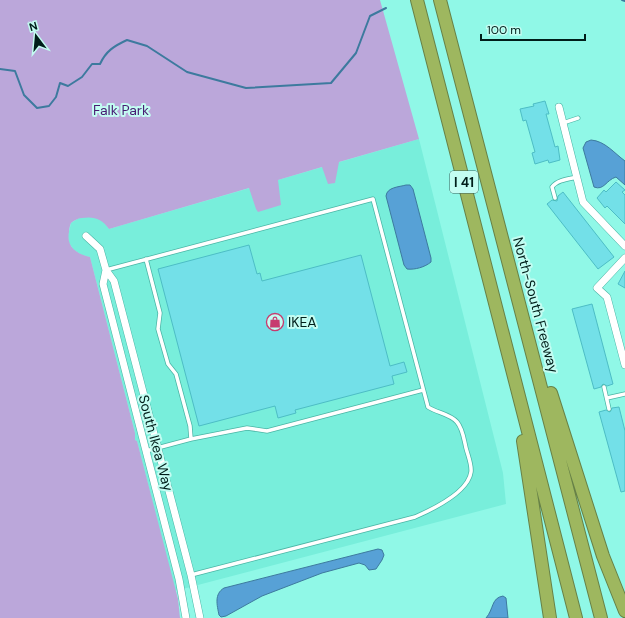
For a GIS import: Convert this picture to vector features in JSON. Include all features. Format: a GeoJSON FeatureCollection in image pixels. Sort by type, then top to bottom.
{"type":"FeatureCollection","features":[{"type":"Feature","properties":{"kind":"highway","name":"I 41"},"geometry":{"type":"LineString","coordinates":[[417,0],[576,618]]}},
{"type":"Feature","properties":{"kind":"highway","name":"North-South Freeway"},"geometry":{"type":"LineString","coordinates":[[440,0],[601,618]]}},
{"type":"Feature","properties":{"kind":"highway"},"geometry":{"type":"LineString","coordinates":[[509,261],[589,515],[603,556],[625,611]]}},
{"type":"Feature","properties":{"kind":"highway"},"geometry":{"type":"LineString","coordinates":[[510,365],[550,618]]}},
{"type":"Feature","properties":{"kind":"street"},"geometry":{"type":"LineString","coordinates":[[559,107],[585,205],[625,246]]}},
{"type":"Feature","properties":{"kind":"street","name":"South Ikea Way"},"geometry":{"type":"LineString","coordinates":[[86,236],[100,249],[106,270],[114,280],[191,575],[200,618]]}},
{"type":"Feature","properties":{"kind":"street"},"geometry":{"type":"LineString","coordinates":[[625,258],[597,288],[607,297],[625,365]]}},
{"type":"Feature","properties":{"kind":"street","name":"South Ikea Way"},"geometry":{"type":"LineString","coordinates":[[106,270],[103,284],[179,579],[186,618]]}},
{"type":"Feature","properties":{"kind":"lane"},"geometry":{"type":"LineString","coordinates":[[563,123],[578,118]]}},
{"type":"Feature","properties":{"kind":"lane"},"geometry":{"type":"LineString","coordinates":[[555,198],[552,187],[554,184],[577,177]]}},
{"type":"Feature","properties":{"kind":"lane"},"geometry":{"type":"LineString","coordinates":[[106,270],[373,199],[428,407],[452,417],[461,429],[471,473],[468,481],[451,497],[433,509],[415,517],[191,575]]}},
{"type":"Feature","properties":{"kind":"lane"},"geometry":{"type":"LineString","coordinates":[[146,259],[160,313],[158,329],[168,364],[176,374],[190,426],[191,439]]}},
{"type":"Feature","properties":{"kind":"lane"},"geometry":{"type":"LineString","coordinates":[[604,387],[609,409]]}},
{"type":"Feature","properties":{"kind":"lane"},"geometry":{"type":"LineString","coordinates":[[146,451],[191,439],[247,428],[267,431],[423,390]]}},
{"type":"Feature","properties":{"kind":"lane"},"geometry":{"type":"LineString","coordinates":[[607,398],[625,394]]}},
{"type":"Feature","properties":{"kind":"shaded area"},"geometry":{"type":"Polygon","coordinates":[[[419,139],[503,473],[506,504],[175,591],[137,441],[135,440],[135,433],[90,257],[82,255],[74,250],[69,243],[68,236],[71,223],[79,218],[90,216],[98,218],[104,222],[109,229],[419,139]]]}},
{"type":"Feature","properties":{"kind":"green space","name":"Falk Park"},"geometry":{"type":"Polygon","coordinates":[[[0,0],[380,0],[419,139],[339,162],[335,183],[328,184],[322,167],[278,180],[281,205],[258,212],[249,188],[109,229],[101,221],[90,217],[78,219],[70,225],[69,242],[71,246],[77,252],[90,257],[135,433],[135,440],[137,441],[178,599],[180,618],[0,618],[0,0]]]}},
{"type":"Feature","properties":{"kind":"water"},"geometry":{"type":"Polygon","coordinates":[[[591,140],[605,145],[625,161],[625,185],[616,177],[600,188],[594,187],[583,148],[586,142],[591,140]]]}},
{"type":"Feature","properties":{"kind":"water"},"geometry":{"type":"Polygon","coordinates":[[[410,185],[413,189],[431,258],[431,262],[429,264],[413,269],[407,269],[404,265],[386,196],[391,189],[410,185]]]}},
{"type":"Feature","properties":{"kind":"water"},"geometry":{"type":"Polygon","coordinates":[[[378,549],[382,550],[384,555],[376,569],[369,570],[365,565],[359,563],[322,573],[262,596],[226,616],[221,617],[219,615],[217,597],[224,588],[378,549]]]}},
{"type":"Feature","properties":{"kind":"water"},"geometry":{"type":"Polygon","coordinates":[[[503,596],[506,598],[508,618],[486,618],[489,615],[494,601],[503,596]]]}},
{"type":"Feature","properties":{"kind":"building"},"geometry":{"type":"Polygon","coordinates":[[[545,101],[549,114],[546,114],[555,147],[558,146],[560,160],[549,163],[548,160],[535,164],[532,153],[535,152],[526,120],[523,121],[520,109],[534,106],[533,104],[545,101]]]}},
{"type":"Feature","properties":{"kind":"building"},"geometry":{"type":"Polygon","coordinates":[[[616,182],[625,190],[622,192],[625,195],[625,224],[607,206],[605,208],[597,198],[604,190],[606,192],[616,182]]]}},
{"type":"Feature","properties":{"kind":"building"},"geometry":{"type":"Polygon","coordinates":[[[563,192],[614,257],[598,269],[547,204],[552,200],[557,201],[558,196],[563,192]]]}},
{"type":"Feature","properties":{"kind":"building","name":"IKEA"},"geometry":{"type":"Polygon","coordinates":[[[249,245],[257,274],[260,273],[262,281],[361,255],[390,366],[404,362],[407,372],[392,376],[394,384],[295,410],[296,413],[278,418],[275,406],[199,426],[158,269],[249,245]]]}},
{"type":"Feature","properties":{"kind":"building"},"geometry":{"type":"Polygon","coordinates":[[[625,271],[625,288],[618,284],[625,271]]]}},
{"type":"Feature","properties":{"kind":"building"},"geometry":{"type":"Polygon","coordinates":[[[592,304],[613,384],[607,386],[603,384],[601,387],[594,389],[572,309],[592,304]]]}},
{"type":"Feature","properties":{"kind":"building"},"geometry":{"type":"Polygon","coordinates":[[[619,407],[625,431],[625,491],[621,492],[599,412],[606,410],[610,412],[612,408],[619,407]]]}},
{"type":"Feature","properties":{"kind":"waterway"},"geometry":{"type":"LineString","coordinates":[[0,69],[15,71],[24,95],[37,108],[49,106],[56,97],[60,83],[68,86],[82,77],[92,64],[100,64],[111,49],[127,40],[147,46],[187,72],[246,88],[331,83],[356,53],[370,16],[386,8]]}},
{"type":"Feature","properties":{"kind":"place","name":"IKEA"},"geometry":{"type":"Point","coordinates":[275,322]}}]}
